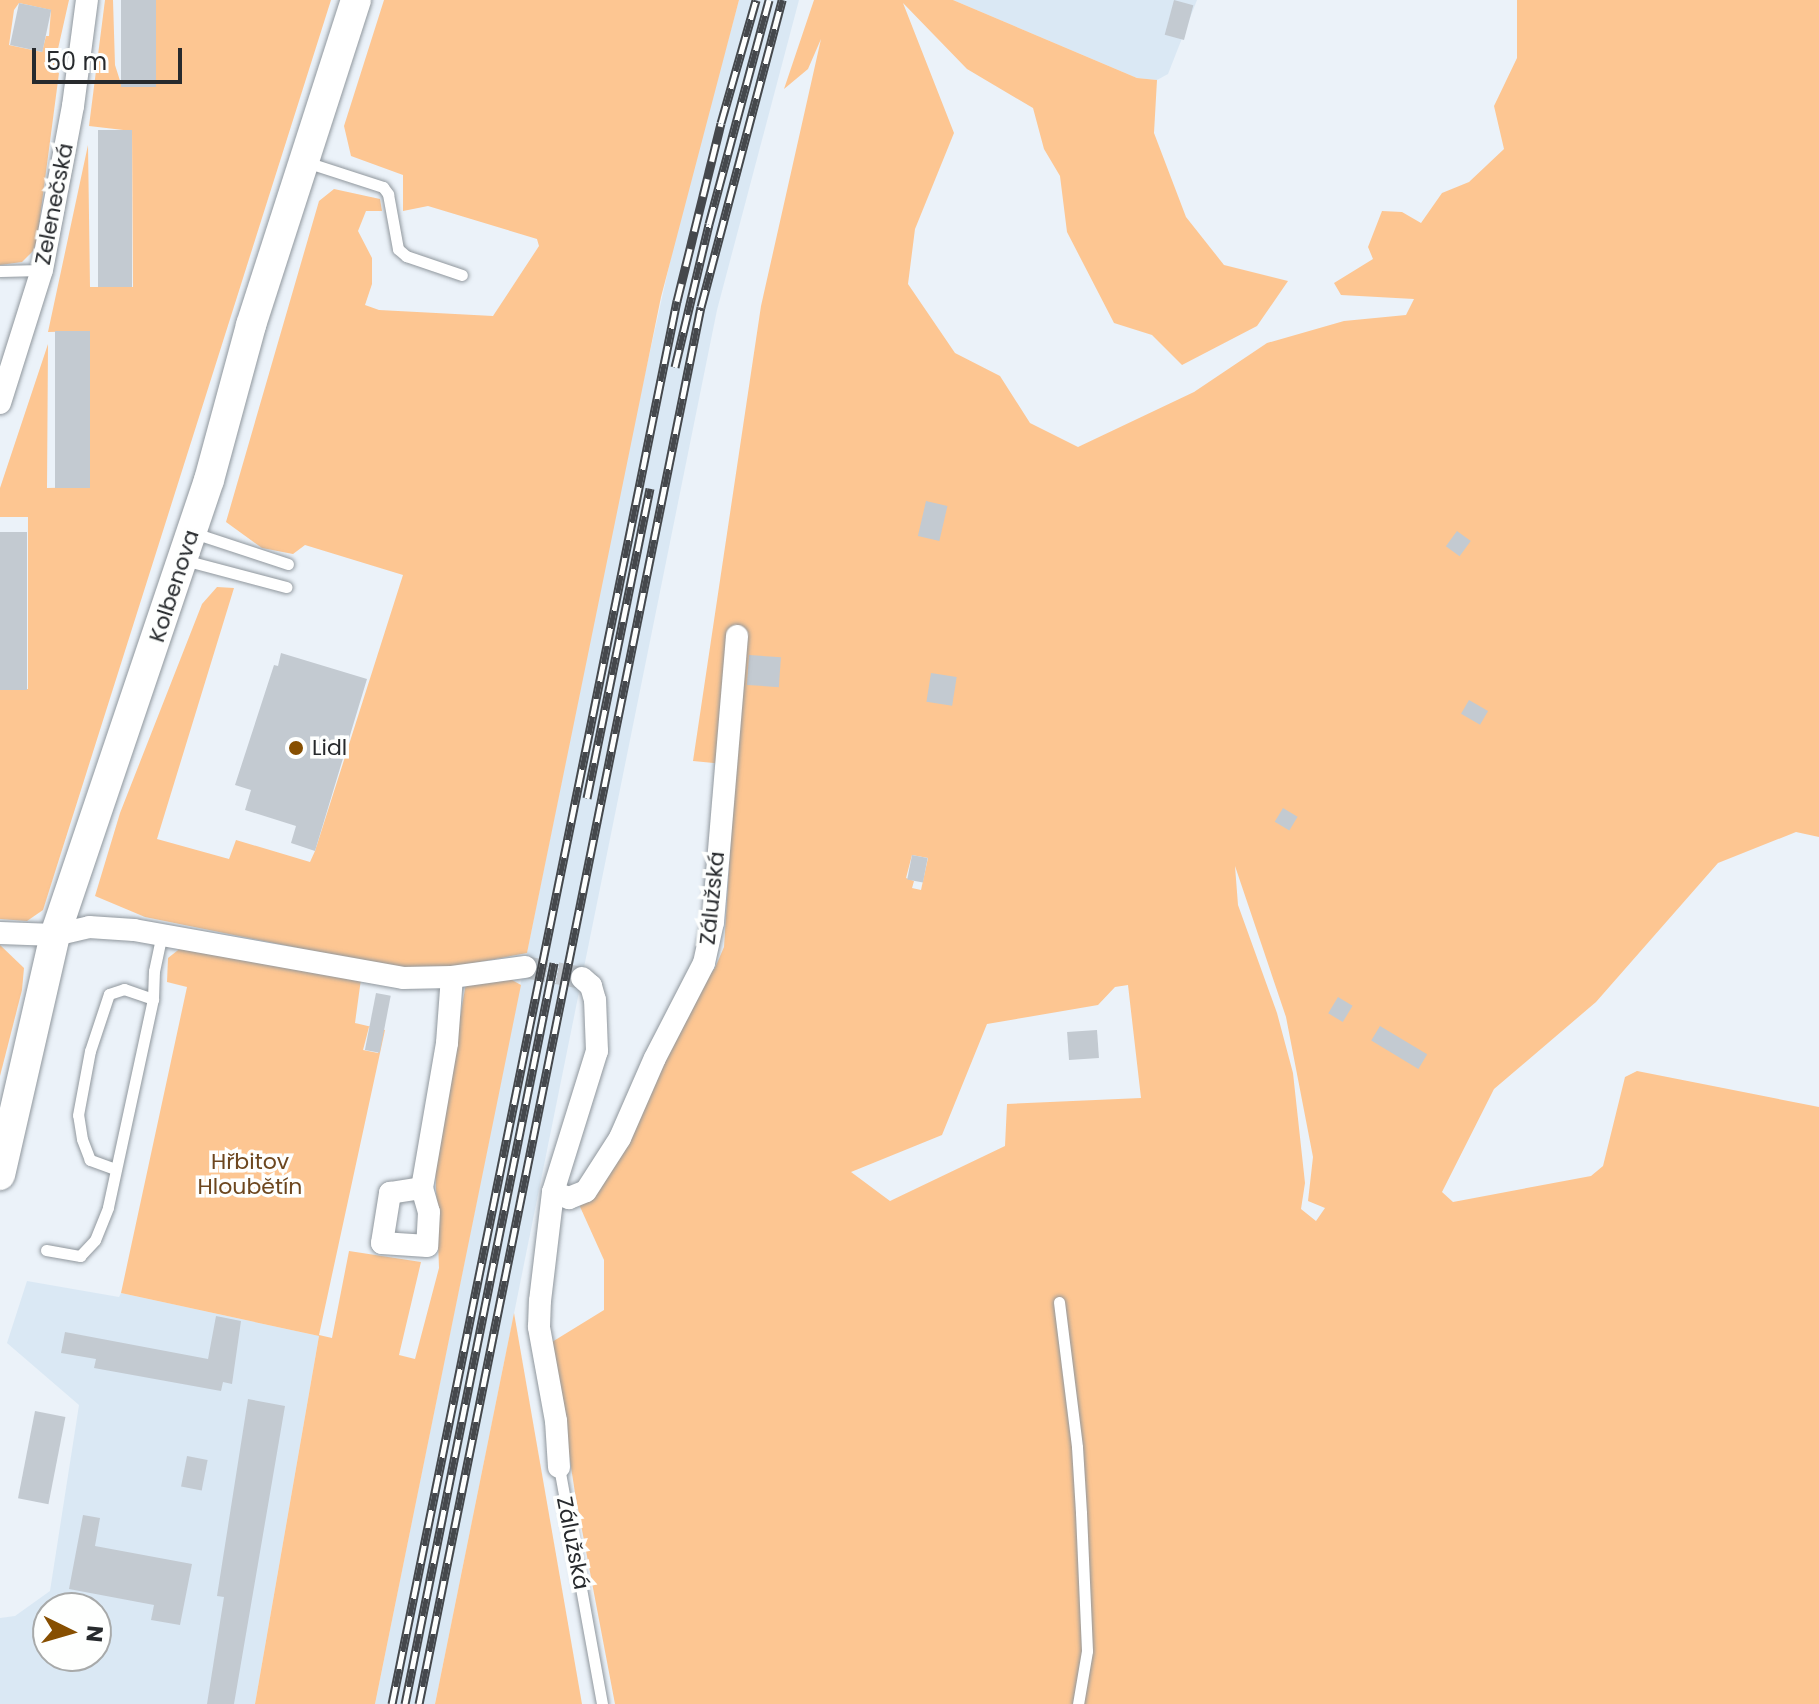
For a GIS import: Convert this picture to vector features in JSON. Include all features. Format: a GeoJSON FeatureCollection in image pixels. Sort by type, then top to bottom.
{"type":"FeatureCollection","features":[{"type":"Feature","properties":{"kind":"main road","name":"Kolbenova"},"geometry":{"type":"LineString","coordinates":[[0,1175],[55,935],[225,429],[251,325],[356,0]]}},
{"type":"Feature","properties":{"kind":"street","name":"Zelenečská"},"geometry":{"type":"LineString","coordinates":[[0,403],[42,270],[73,106],[87,0]]}},
{"type":"Feature","properties":{"kind":"street","name":"Zálužská"},"geometry":{"type":"LineString","coordinates":[[553,1192],[569,1198],[586,1191],[620,1138],[655,1058],[704,963],[713,922],[737,636]]}},
{"type":"Feature","properties":{"kind":"street"},"geometry":{"type":"LineString","coordinates":[[0,933],[55,935],[89,927],[162,934],[403,978],[452,977],[525,967]]}},
{"type":"Feature","properties":{"kind":"street"},"geometry":{"type":"LineString","coordinates":[[422,1188],[447,1043],[452,977]]}},
{"type":"Feature","properties":{"kind":"street","name":"Zálužská"},"geometry":{"type":"LineString","coordinates":[[559,1467],[556,1421],[539,1327],[553,1192],[597,1051],[595,1000],[591,986],[582,978]]}},
{"type":"Feature","properties":{"kind":"lane"},"geometry":{"type":"LineString","coordinates":[[306,162],[383,187],[388,194],[398,249],[406,256],[462,275]]}},
{"type":"Feature","properties":{"kind":"lane"},"geometry":{"type":"LineString","coordinates":[[0,271],[42,270]]}},
{"type":"Feature","properties":{"kind":"lane"},"geometry":{"type":"LineString","coordinates":[[187,546],[288,564]]}},
{"type":"Feature","properties":{"kind":"lane"},"geometry":{"type":"LineString","coordinates":[[187,546],[286,587]]}},
{"type":"Feature","properties":{"kind":"lane"},"geometry":{"type":"LineString","coordinates":[[46,1250],[80,1256],[95,1240],[108,1207],[153,999],[154,971],[162,934]]}},
{"type":"Feature","properties":{"kind":"lane"},"geometry":{"type":"LineString","coordinates":[[115,1169],[90,1160],[82,1139],[78,1115],[90,1051],[109,994],[124,989],[153,999]]}},
{"type":"Feature","properties":{"kind":"lane"},"geometry":{"type":"LineString","coordinates":[[1059,1302],[1077,1447],[1083,1559],[1087,1651],[1078,1704]]}},
{"type":"Feature","properties":{"kind":"lane","name":"Zálužská"},"geometry":{"type":"LineString","coordinates":[[559,1467],[602,1704]]}},
{"type":"Feature","properties":{"kind":"shaded area"},"geometry":{"type":"Polygon","coordinates":[[[739,0],[799,0],[717,310],[435,1704],[375,1704],[634,423],[680,217],[739,0]]]}},
{"type":"Feature","properties":{"kind":"shaded area"},"geometry":{"type":"Polygon","coordinates":[[[953,0],[1197,0],[1168,74],[1157,80],[1137,78],[953,0]]]}},
{"type":"Feature","properties":{"kind":"shaded area"},"geometry":{"type":"Polygon","coordinates":[[[27,1281],[119,1297],[121,1293],[319,1336],[255,1704],[0,1704],[0,1618],[15,1616],[32,1604],[32,1672],[112,1672],[112,1592],[49,1592],[79,1405],[7,1343],[27,1281]]]}},
{"type":"Feature","properties":{"kind":"green space"},"geometry":{"type":"Polygon","coordinates":[[[0,0],[69,0],[53,71],[59,73],[37,240],[33,251],[22,262],[0,265],[0,0]],[[19,3],[14,10],[9,45],[42,52],[46,36],[49,36],[51,10],[19,3]]]}},
{"type":"Feature","properties":{"kind":"green space"},"geometry":{"type":"Polygon","coordinates":[[[105,0],[113,0],[115,65],[122,87],[156,86],[156,0],[331,0],[43,910],[27,921],[0,919],[0,690],[28,689],[28,517],[0,517],[0,488],[48,344],[47,488],[90,487],[90,331],[48,332],[88,145],[90,287],[133,287],[132,131],[89,126],[105,0]]]}},
{"type":"Feature","properties":{"kind":"green space"},"geometry":{"type":"Polygon","coordinates":[[[384,0],[739,0],[661,297],[527,953],[422,973],[145,917],[95,896],[120,813],[202,604],[217,587],[234,588],[157,839],[229,859],[236,840],[310,862],[315,851],[403,575],[305,545],[293,554],[262,548],[226,522],[319,201],[334,189],[380,199],[382,211],[366,211],[358,231],[372,258],[372,284],[365,305],[379,310],[493,316],[539,246],[537,239],[428,206],[403,211],[403,175],[351,156],[344,126],[384,0]]]}},
{"type":"Feature","properties":{"kind":"green space"},"geometry":{"type":"Polygon","coordinates":[[[814,0],[953,0],[1137,78],[1157,80],[1154,133],[1186,217],[1224,265],[1288,281],[1257,326],[1182,365],[1152,335],[1114,323],[1067,232],[1060,176],[1044,149],[1033,108],[967,69],[903,3],[954,133],[915,229],[908,284],[955,353],[1000,376],[1030,423],[1078,447],[1194,392],[1267,343],[1344,321],[1406,315],[1414,299],[1341,295],[1334,283],[1373,259],[1368,247],[1382,211],[1402,212],[1421,223],[1442,193],[1469,182],[1504,149],[1494,106],[1517,58],[1517,0],[1819,0],[1819,837],[1796,832],[1718,863],[1596,1002],[1494,1089],[1442,1192],[1453,1202],[1591,1176],[1603,1166],[1625,1077],[1637,1071],[1819,1107],[1819,1704],[615,1704],[575,1493],[552,1342],[604,1310],[604,1260],[577,1200],[698,990],[715,968],[724,947],[731,837],[724,764],[693,761],[761,306],[821,39],[808,69],[784,89],[814,0]],[[912,855],[906,878],[914,881],[912,888],[921,890],[928,858],[912,855]],[[1235,866],[1238,905],[1277,1013],[1293,1073],[1305,1183],[1301,1209],[1316,1221],[1325,1208],[1308,1201],[1313,1157],[1286,1017],[1235,866]],[[1128,985],[1115,987],[1098,1005],[987,1024],[942,1135],[851,1172],[890,1201],[1005,1146],[1007,1104],[1141,1098],[1128,985]]]}},
{"type":"Feature","properties":{"kind":"green space"},"geometry":{"type":"Polygon","coordinates":[[[0,945],[24,968],[22,990],[0,1076],[0,945]]]}},
{"type":"Feature","properties":{"kind":"green space","name":"Hřbitov Hloubětín"},"geometry":{"type":"Polygon","coordinates":[[[182,947],[361,979],[355,1023],[385,1030],[319,1335],[332,1338],[349,1251],[421,1262],[399,1355],[415,1359],[439,1268],[435,1162],[466,983],[505,976],[521,985],[375,1704],[255,1704],[319,1336],[121,1293],[187,987],[167,982],[168,958],[182,947]],[[369,1027],[363,1050],[378,1053],[383,1031],[369,1027]]]}},
{"type":"Feature","properties":{"kind":"green space"},"geometry":{"type":"Polygon","coordinates":[[[514,1313],[582,1704],[435,1704],[514,1313]]]}},
{"type":"Feature","properties":{"kind":"building"},"geometry":{"type":"Polygon","coordinates":[[[121,0],[156,0],[156,87],[121,87],[121,0]]]}},
{"type":"Feature","properties":{"kind":"building"},"geometry":{"type":"Polygon","coordinates":[[[1174,0],[1193,5],[1184,40],[1165,35],[1174,0]]]}},
{"type":"Feature","properties":{"kind":"building"},"geometry":{"type":"Polygon","coordinates":[[[19,3],[51,10],[42,52],[10,45],[19,3]]]}},
{"type":"Feature","properties":{"kind":"building"},"geometry":{"type":"Polygon","coordinates":[[[98,130],[132,130],[132,287],[98,287],[98,130]]]}},
{"type":"Feature","properties":{"kind":"building"},"geometry":{"type":"Polygon","coordinates":[[[55,331],[90,331],[90,488],[55,488],[55,331]]]}},
{"type":"Feature","properties":{"kind":"building"},"geometry":{"type":"Polygon","coordinates":[[[926,501],[947,506],[939,541],[918,536],[926,501]]]}},
{"type":"Feature","properties":{"kind":"building"},"geometry":{"type":"Polygon","coordinates":[[[1457,531],[1471,541],[1460,556],[1446,546],[1457,531]]]}},
{"type":"Feature","properties":{"kind":"building"},"geometry":{"type":"Polygon","coordinates":[[[0,532],[27,532],[27,690],[0,690],[0,532]]]}},
{"type":"Feature","properties":{"kind":"building","name":"Lidl"},"geometry":{"type":"Polygon","coordinates":[[[281,653],[367,679],[315,851],[291,843],[296,826],[245,810],[251,790],[235,785],[274,665],[278,666],[281,653]]]}},
{"type":"Feature","properties":{"kind":"building"},"geometry":{"type":"Polygon","coordinates":[[[749,655],[781,657],[779,687],[747,685],[749,655]]]}},
{"type":"Feature","properties":{"kind":"building"},"geometry":{"type":"Polygon","coordinates":[[[931,673],[957,677],[952,706],[926,702],[931,673]]]}},
{"type":"Feature","properties":{"kind":"building"},"geometry":{"type":"Polygon","coordinates":[[[1469,700],[1488,711],[1480,725],[1461,714],[1469,700]]]}},
{"type":"Feature","properties":{"kind":"building"},"geometry":{"type":"Polygon","coordinates":[[[1283,808],[1298,817],[1289,830],[1275,822],[1283,808]]]}},
{"type":"Feature","properties":{"kind":"building"},"geometry":{"type":"Polygon","coordinates":[[[912,855],[928,858],[923,883],[907,880],[912,855]]]}},
{"type":"Feature","properties":{"kind":"building"},"geometry":{"type":"Polygon","coordinates":[[[376,993],[391,996],[380,1053],[365,1050],[376,993]]]}},
{"type":"Feature","properties":{"kind":"building"},"geometry":{"type":"Polygon","coordinates":[[[1338,997],[1353,1006],[1343,1022],[1328,1013],[1338,997]]]}},
{"type":"Feature","properties":{"kind":"building"},"geometry":{"type":"Polygon","coordinates":[[[1380,1026],[1427,1054],[1418,1069],[1371,1041],[1380,1026]]]}},
{"type":"Feature","properties":{"kind":"building"},"geometry":{"type":"Polygon","coordinates":[[[1097,1030],[1099,1058],[1069,1060],[1067,1032],[1097,1030]]]}},
{"type":"Feature","properties":{"kind":"building"},"geometry":{"type":"Polygon","coordinates":[[[216,1316],[241,1321],[232,1384],[223,1382],[221,1391],[94,1368],[96,1359],[61,1353],[65,1332],[208,1359],[216,1316]]]}},
{"type":"Feature","properties":{"kind":"building"},"geometry":{"type":"Polygon","coordinates":[[[248,1399],[285,1406],[234,1704],[207,1704],[224,1597],[217,1596],[248,1399]]]}},
{"type":"Feature","properties":{"kind":"building"},"geometry":{"type":"Polygon","coordinates":[[[35,1411],[65,1417],[48,1504],[18,1498],[35,1411]]]}},
{"type":"Feature","properties":{"kind":"building"},"geometry":{"type":"Polygon","coordinates":[[[187,1456],[208,1460],[202,1490],[181,1486],[187,1456]]]}},
{"type":"Feature","properties":{"kind":"building"},"geometry":{"type":"Polygon","coordinates":[[[83,1515],[100,1518],[95,1546],[192,1564],[180,1625],[151,1620],[154,1605],[112,1597],[112,1592],[69,1589],[83,1515]]]}},
{"type":"Feature","properties":{"kind":"tunnel"},"geometry":{"type":"LineString","coordinates":[[525,967],[582,978]]}},
{"type":"Feature","properties":{"kind":"railway"},"geometry":{"type":"LineString","coordinates":[[392,1704],[677,301],[721,123],[756,0]]}},
{"type":"Feature","properties":{"kind":"railway"},"geometry":{"type":"LineString","coordinates":[[675,367],[709,224],[769,0]]}},
{"type":"Feature","properties":{"kind":"railway"},"geometry":{"type":"LineString","coordinates":[[419,1704],[701,307],[782,0]]}},
{"type":"Feature","properties":{"kind":"railway"},"geometry":{"type":"LineString","coordinates":[[587,798],[650,488]]}},
{"type":"Feature","properties":{"kind":"railway"},"geometry":{"type":"LineString","coordinates":[[405,1704],[554,963]]}},
{"type":"Feature","properties":{"kind":"place","name":"Lidl"},"geometry":{"type":"Point","coordinates":[296,748]}}]}
